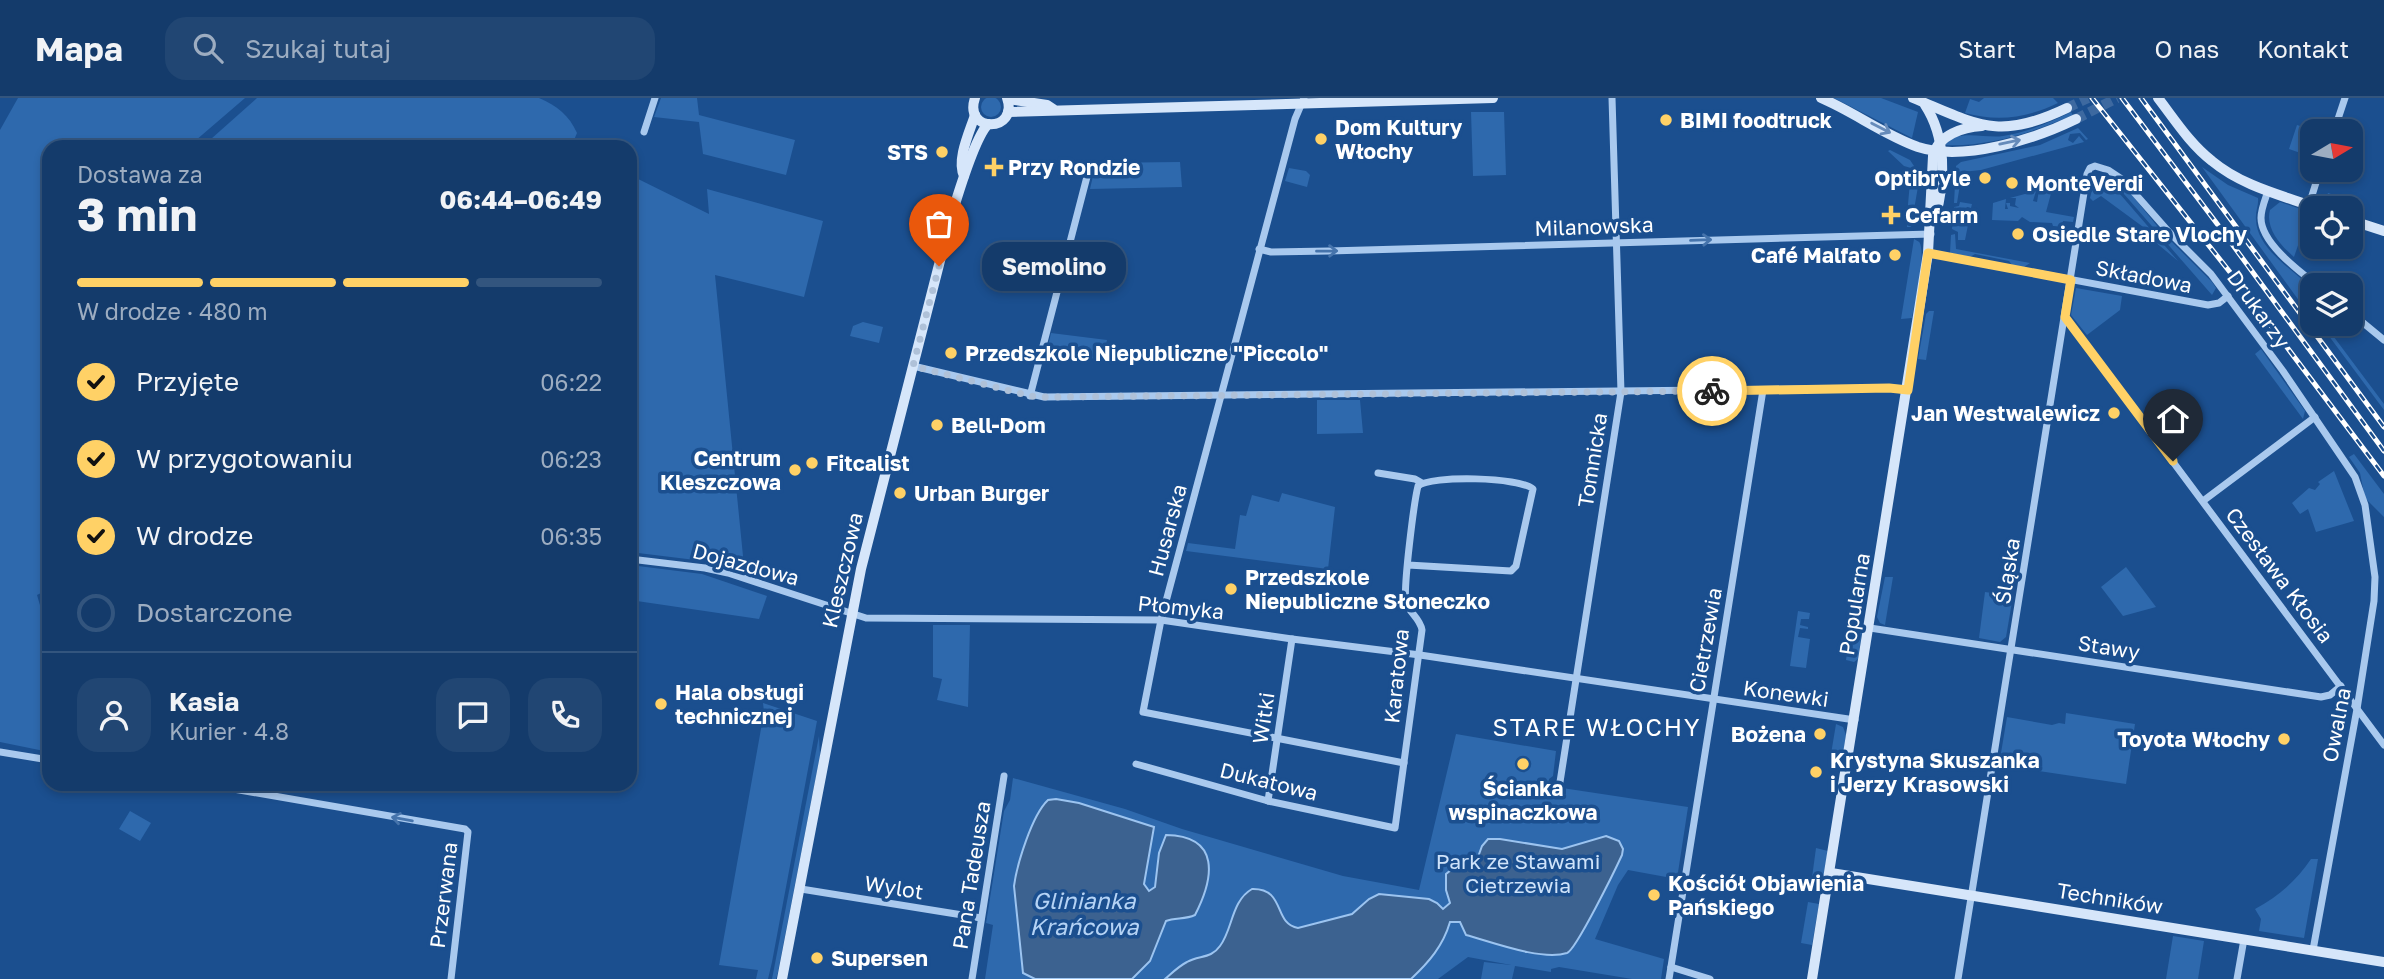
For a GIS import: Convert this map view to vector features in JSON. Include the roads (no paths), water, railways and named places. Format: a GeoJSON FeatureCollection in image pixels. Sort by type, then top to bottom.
{"type":"FeatureCollection","features":[{"type":"Feature","properties":{"kind":"main road","name":"Kleszczowa"},"geometry":{"type":"LineString","coordinates":[[964,176],[961,170],[962,161],[975,115],[974,98]]}},
{"type":"Feature","properties":{"kind":"main road"},"geometry":{"type":"LineString","coordinates":[[1008,112],[1042,112],[1105,105],[1493,98]]}},
{"type":"Feature","properties":{"kind":"main road"},"geometry":{"type":"LineString","coordinates":[[1821,98],[1913,144],[1939,148],[1980,148],[2030,138],[2076,119]]}},
{"type":"Feature","properties":{"kind":"main road"},"geometry":{"type":"LineString","coordinates":[[975,115],[988,124],[1000,122],[1008,112],[1007,99],[1048,105],[1053,109]]}},
{"type":"Feature","properties":{"kind":"main road"},"geometry":{"type":"LineString","coordinates":[[1918,100],[1961,120],[2004,128],[2029,124],[2067,108]]}},
{"type":"Feature","properties":{"kind":"main road","name":"Popularna"},"geometry":{"type":"LineString","coordinates":[[1812,979],[1931,234],[1937,212],[1939,148],[1934,119],[1918,100]]}},
{"type":"Feature","properties":{"kind":"main road"},"geometry":{"type":"LineString","coordinates":[[2163,100],[2194,145],[2212,162],[2233,176],[2300,202]]}},
{"type":"Feature","properties":{"kind":"main road","name":"Kleszczowa"},"geometry":{"type":"LineString","coordinates":[[782,979],[863,559],[964,176],[982,131],[988,124]]}},
{"type":"Feature","properties":{"kind":"main road"},"geometry":{"type":"LineString","coordinates":[[1939,148],[1959,130],[1982,126]]}},
{"type":"Feature","properties":{"kind":"main road"},"geometry":{"type":"LineString","coordinates":[[2363,224],[2384,231]]}},
{"type":"Feature","properties":{"kind":"main road","name":"Techników"},"geometry":{"type":"LineString","coordinates":[[1830,873],[2384,962]]}},
{"type":"Feature","properties":{"kind":"street"},"geometry":{"type":"LineString","coordinates":[[644,132],[655,98]]}},
{"type":"Feature","properties":{"kind":"street","name":"Tomnicka"},"geometry":{"type":"LineString","coordinates":[[1560,782],[1574,678],[1621,392],[1612,98]]}},
{"type":"Feature","properties":{"kind":"street"},"geometry":{"type":"LineString","coordinates":[[2338,119],[2345,98]]}},
{"type":"Feature","properties":{"kind":"street","name":"Husarska"},"geometry":{"type":"LineString","coordinates":[[1303,101],[1294,119],[1161,620],[1143,712],[1404,762]]}},
{"type":"Feature","properties":{"kind":"street","name":"Drukarzy"},"geometry":{"type":"LineString","coordinates":[[2090,168],[2095,166],[2108,170],[2123,180],[2169,232],[2196,257],[2228,296],[2355,477],[2365,505]]}},
{"type":"Feature","properties":{"kind":"street","name":"Śląska"},"geometry":{"type":"LineString","coordinates":[[1958,979],[2090,168]]}},
{"type":"Feature","properties":{"kind":"street"},"geometry":{"type":"LineString","coordinates":[[1030,396],[1089,169]]}},
{"type":"Feature","properties":{"kind":"street"},"geometry":{"type":"LineString","coordinates":[[2268,191],[2261,219],[2266,236],[2280,253],[2303,273]]}},
{"type":"Feature","properties":{"kind":"street","name":"Milanowska"},"geometry":{"type":"LineString","coordinates":[[1259,248],[1271,252],[1329,251],[1931,234]]}},
{"type":"Feature","properties":{"kind":"street","name":"Składowa"},"geometry":{"type":"LineString","coordinates":[[1928,253],[2208,305],[2220,303],[2228,296]]}},
{"type":"Feature","properties":{"kind":"street","name":"Czesława Kłosia"},"geometry":{"type":"LineString","coordinates":[[2065,317],[2384,745]]}},
{"type":"Feature","properties":{"kind":"street"},"geometry":{"type":"LineString","coordinates":[[2363,323],[2384,340]]}},
{"type":"Feature","properties":{"kind":"street"},"geometry":{"type":"LineString","coordinates":[[913,366],[1030,396],[1044,397],[1908,390]]}},
{"type":"Feature","properties":{"kind":"street","name":"Cietrzewia"},"geometry":{"type":"LineString","coordinates":[[1669,979],[1763,390]]}},
{"type":"Feature","properties":{"kind":"street"},"geometry":{"type":"LineString","coordinates":[[2203,501],[2315,417]]}},
{"type":"Feature","properties":{"kind":"street"},"geometry":{"type":"LineString","coordinates":[[1378,473],[1415,479],[1419,486],[1478,479],[1525,484],[1534,492],[1516,566],[1511,571],[1408,565]]}},
{"type":"Feature","properties":{"kind":"street","name":"Karatowa"},"geometry":{"type":"LineString","coordinates":[[1395,828],[1420,655],[1421,624],[1405,599],[1419,486]]}},
{"type":"Feature","properties":{"kind":"street","name":"Owalna"},"geometry":{"type":"LineString","coordinates":[[2313,950],[2371,624],[2375,587],[2365,505]]}},
{"type":"Feature","properties":{"kind":"street","name":"Dojazdowa"},"geometry":{"type":"LineString","coordinates":[[637,560],[727,573],[851,614]]}},
{"type":"Feature","properties":{"kind":"street","name":"Płomyka"},"geometry":{"type":"LineString","coordinates":[[851,614],[886,619],[1161,620],[1420,655],[1713,700]]}},
{"type":"Feature","properties":{"kind":"street","name":"Stawy"},"geometry":{"type":"LineString","coordinates":[[1870,628],[2320,697],[2330,695],[2341,687]]}},
{"type":"Feature","properties":{"kind":"street","name":"Witki"},"geometry":{"type":"LineString","coordinates":[[1268,801],[1292,639]]}},
{"type":"Feature","properties":{"kind":"street","name":"Konewki"},"geometry":{"type":"LineString","coordinates":[[1713,700],[1855,720]]}},
{"type":"Feature","properties":{"kind":"street"},"geometry":{"type":"LineString","coordinates":[[0,752],[42,759]]}},
{"type":"Feature","properties":{"kind":"street","name":"Dukatowa"},"geometry":{"type":"LineString","coordinates":[[1136,764],[1268,801],[1395,828]]}},
{"type":"Feature","properties":{"kind":"street","name":"Pana Tadeusza"},"geometry":{"type":"LineString","coordinates":[[972,979],[1004,776]]}},
{"type":"Feature","properties":{"kind":"street","name":"Przerwana"},"geometry":{"type":"LineString","coordinates":[[246,791],[463,828],[468,832],[451,979]]}},
{"type":"Feature","properties":{"kind":"street","name":"Wylot"},"geometry":{"type":"LineString","coordinates":[[801,889],[981,918]]}},
{"type":"Feature","properties":{"kind":"street"},"geometry":{"type":"LineString","coordinates":[[2237,979],[2244,939]]}},
{"type":"Feature","properties":{"kind":"street"},"geometry":{"type":"LineString","coordinates":[[1671,967],[1710,979]]}},
{"type":"Feature","properties":{"kind":"water","name":"Glinianka Krańcowa"},"geometry":{"type":"Polygon","coordinates":[[[1048,800],[1079,803],[1154,827],[1144,884],[1149,891],[1155,887],[1159,853],[1166,835],[1184,837],[1204,851],[1209,874],[1195,915],[1166,921],[1150,961],[1132,979],[1035,979],[1023,973],[1014,886],[1026,840],[1036,817],[1048,800]]]}},
{"type":"Feature","properties":{"kind":"water"},"geometry":{"type":"Polygon","coordinates":[[[1606,836],[1619,841],[1623,849],[1622,855],[1587,924],[1567,953],[1544,955],[1516,950],[1466,935],[1460,922],[1450,922],[1435,953],[1411,979],[1165,979],[1191,960],[1216,950],[1224,939],[1240,901],[1252,889],[1270,894],[1285,920],[1298,928],[1352,914],[1379,894],[1429,899],[1443,909],[1450,903],[1446,890],[1446,874],[1451,870],[1474,868],[1482,846],[1488,839],[1562,849],[1606,836]]]}},
{"type":"Feature","properties":{"kind":"tunnel"},"geometry":{"type":"LineString","coordinates":[[2067,108],[2088,98]]}},
{"type":"Feature","properties":{"kind":"tunnel"},"geometry":{"type":"LineString","coordinates":[[2076,119],[2117,98]]}},
{"type":"Feature","properties":{"kind":"railway"},"geometry":{"type":"LineString","coordinates":[[2092,98],[2237,281],[2384,476]]}},
{"type":"Feature","properties":{"kind":"railway"},"geometry":{"type":"LineString","coordinates":[[2122,98],[2384,451]]}},
{"type":"Feature","properties":{"kind":"railway"},"geometry":{"type":"LineString","coordinates":[[2141,98],[2384,427]]}},
{"type":"Feature","properties":{"kind":"place","name":"BIMI foodtruck"},"geometry":{"type":"Point","coordinates":[1666,120]}},
{"type":"Feature","properties":{"kind":"place","name":"Dom Kultury Włochy"},"geometry":{"type":"Point","coordinates":[1321,139]}},
{"type":"Feature","properties":{"kind":"place","name":"STS"},"geometry":{"type":"Point","coordinates":[942,152]}},
{"type":"Feature","properties":{"kind":"place","name":"Przy Rondzie"},"geometry":{"type":"Point","coordinates":[994,167]}},
{"type":"Feature","properties":{"kind":"place","name":"Optibryle"},"geometry":{"type":"Point","coordinates":[1985,178]}},
{"type":"Feature","properties":{"kind":"place","name":"MonteVerdi"},"geometry":{"type":"Point","coordinates":[2012,183]}},
{"type":"Feature","properties":{"kind":"place","name":"Cefarm"},"geometry":{"type":"Point","coordinates":[1891,215]}},
{"type":"Feature","properties":{"kind":"place","name":"Osiedle Stare Vlochy"},"geometry":{"type":"Point","coordinates":[2018,234]}},
{"type":"Feature","properties":{"kind":"place","name":"Café Malfato"},"geometry":{"type":"Point","coordinates":[1895,255]}},
{"type":"Feature","properties":{"kind":"place","name":"Semolino"},"geometry":{"type":"Point","coordinates":[939,266]}},
{"type":"Feature","properties":{"kind":"place","name":"Przedszkole Niepubliczne \"Piccolo\""},"geometry":{"type":"Point","coordinates":[951,353]}},
{"type":"Feature","properties":{"kind":"place","name":"Jan Westwalewicz"},"geometry":{"type":"Point","coordinates":[2114,413]}},
{"type":"Feature","properties":{"kind":"place","name":"Bell-Dom"},"geometry":{"type":"Point","coordinates":[937,425]}},
{"type":"Feature","properties":{"kind":"place","name":"Fitcalist"},"geometry":{"type":"Point","coordinates":[812,463]}},
{"type":"Feature","properties":{"kind":"place","name":"Centrum Kleszczowa"},"geometry":{"type":"Point","coordinates":[795,470]}},
{"type":"Feature","properties":{"kind":"place","name":"Urban Burger"},"geometry":{"type":"Point","coordinates":[900,493]}},
{"type":"Feature","properties":{"kind":"place","name":"Przedszkole Niepubliczne Słoneczko"},"geometry":{"type":"Point","coordinates":[1231,589]}},
{"type":"Feature","properties":{"kind":"place","name":"Hala obsługi technicznej"},"geometry":{"type":"Point","coordinates":[661,704]}},
{"type":"Feature","properties":{"kind":"place","name":"Bożena"},"geometry":{"type":"Point","coordinates":[1820,734]}},
{"type":"Feature","properties":{"kind":"place","name":"Toyota Włochy"},"geometry":{"type":"Point","coordinates":[2284,739]}},
{"type":"Feature","properties":{"kind":"place","name":"Ścianka wspinaczkowa"},"geometry":{"type":"Point","coordinates":[1523,764]}},
{"type":"Feature","properties":{"kind":"place","name":"Krystyna Skuszanka i Jerzy Krasowski"},"geometry":{"type":"Point","coordinates":[1816,772]}},
{"type":"Feature","properties":{"kind":"place","name":"Kościół Objawienia Pańskiego"},"geometry":{"type":"Point","coordinates":[1654,895]}},
{"type":"Feature","properties":{"kind":"place","name":"Supersen"},"geometry":{"type":"Point","coordinates":[817,958]}},
{"type":"Feature","properties":{"kind":"district","name":"STARE WŁOCHY"},"geometry":{"type":"Point","coordinates":[1597,726]}},
{"type":"Feature","properties":{"kind":"park label","name":"Park ze Stawami Cietrzewia"},"geometry":{"type":"Point","coordinates":[1518,873]}}]}
